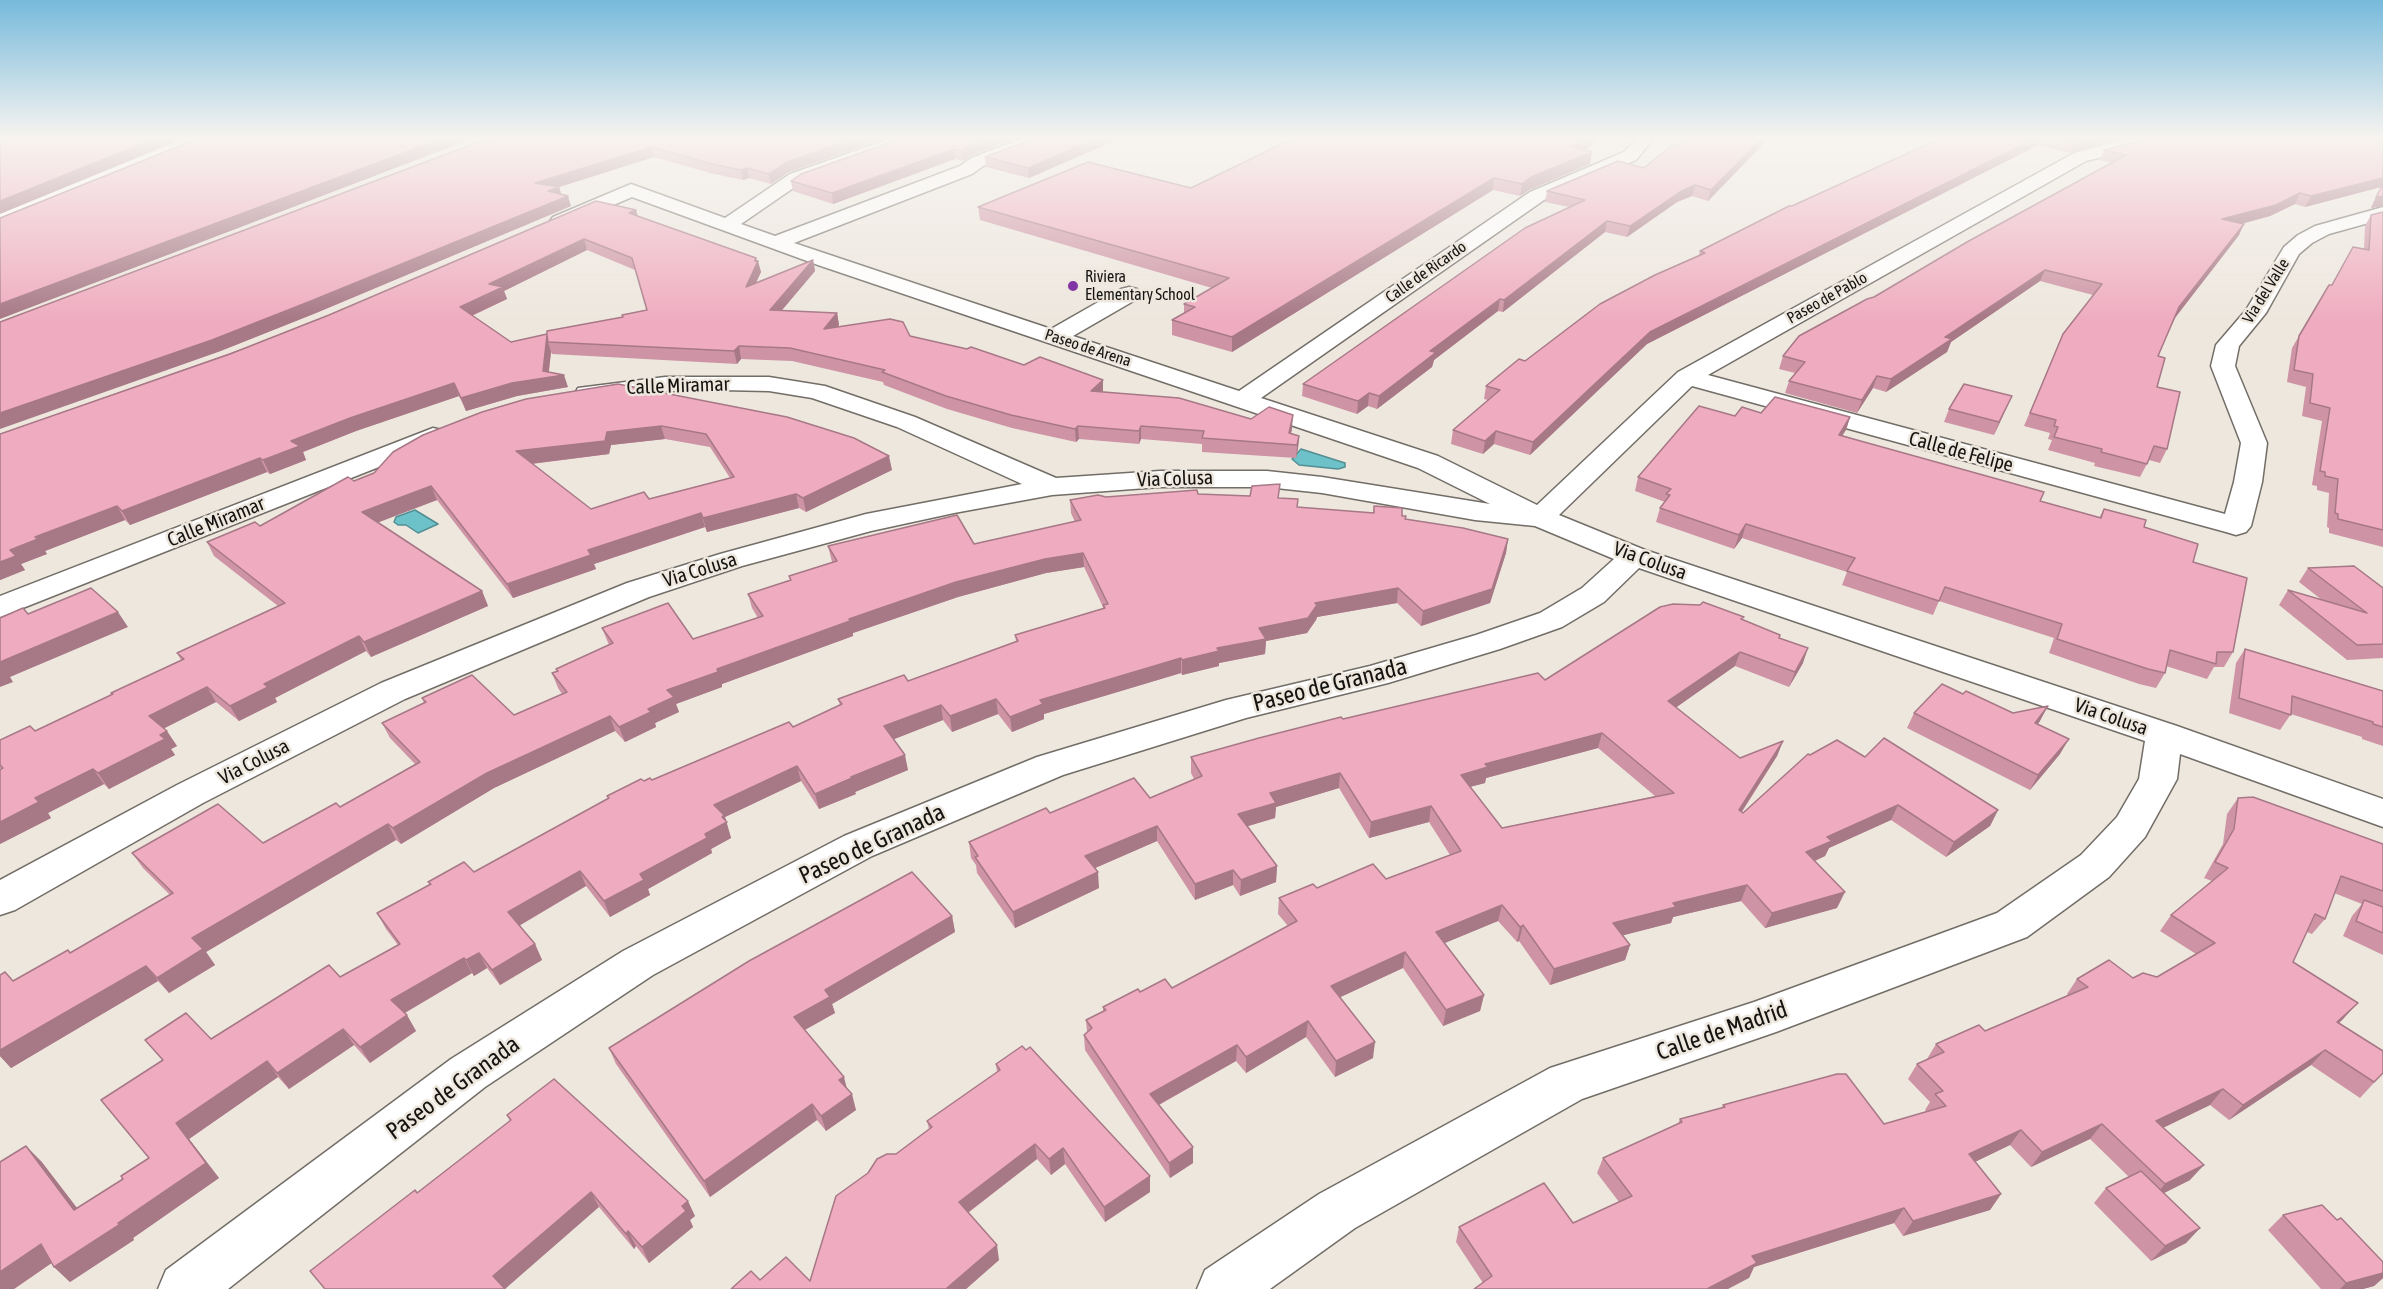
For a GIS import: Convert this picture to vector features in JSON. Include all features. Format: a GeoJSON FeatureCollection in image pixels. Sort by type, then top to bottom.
{"type":"FeatureCollection","features":[{"type":"Feature","properties":{"kind":"street"},"geometry":{"type":"LineString","coordinates":[[0,215],[39,199]]}},
{"type":"Feature","properties":{"kind":"street"},"geometry":{"type":"LineString","coordinates":[[0,223],[58,199]]}},
{"type":"Feature","properties":{"kind":"street","name":"Paseo de Arena"},"geometry":{"type":"LineString","coordinates":[[543,228],[610,199]]}},
{"type":"Feature","properties":{"kind":"street","name":"Paseo de Arena"},"geometry":{"type":"LineString","coordinates":[[657,199],[1054,337],[1428,462],[1540,518]]}},
{"type":"Feature","properties":{"kind":"street"},"geometry":{"type":"LineString","coordinates":[[728,224],[765,199]]}},
{"type":"Feature","properties":{"kind":"street"},"geometry":{"type":"LineString","coordinates":[[777,242],[889,199]]}},
{"type":"Feature","properties":{"kind":"street","name":"Calle de Ricardo"},"geometry":{"type":"LineString","coordinates":[[1243,399],[1532,199]]}},
{"type":"Feature","properties":{"kind":"street","name":"Paseo de Pablo"},"geometry":{"type":"LineString","coordinates":[[1540,518],[1687,377],[2005,199]]}},
{"type":"Feature","properties":{"kind":"street","name":"Via del Valle"},"geometry":{"type":"LineString","coordinates":[[2236,526],[2248,483],[2254,442],[2223,366],[2228,345],[2255,314],[2291,251],[2322,231],[2383,213]]}},
{"type":"Feature","properties":{"kind":"street"},"geometry":{"type":"LineString","coordinates":[[1054,337],[1129,294]]}},
{"type":"Feature","properties":{"kind":"street","name":"Calle de Felipe"},"geometry":{"type":"LineString","coordinates":[[1687,377],[2236,526]]}},
{"type":"Feature","properties":{"kind":"street","name":"Calle Miramar"},"geometry":{"type":"LineString","coordinates":[[561,397],[620,388],[677,384],[769,384],[816,392],[906,422],[1052,487]]}},
{"type":"Feature","properties":{"kind":"street","name":"Calle Miramar"},"geometry":{"type":"LineString","coordinates":[[0,608],[455,427]]}},
{"type":"Feature","properties":{"kind":"street","name":"Via Colusa"},"geometry":{"type":"LineString","coordinates":[[0,899],[190,794],[393,690],[638,590],[731,560],[866,523],[954,504],[1052,487],[1160,479],[1267,479],[1322,485],[1475,511],[1540,518],[1634,556],[2164,735],[2383,813]]}},
{"type":"Feature","properties":{"kind":"street","name":"Paseo de Granada"},"geometry":{"type":"LineString","coordinates":[[185,1289],[468,1073],[638,963],[858,846],[1050,766],[1238,708],[1376,675],[1466,649],[1551,620],[1593,595],[1634,556]]}},
{"type":"Feature","properties":{"kind":"street","name":"Calle de Madrid"},"geometry":{"type":"LineString","coordinates":[[1224,1289],[1337,1211],[1568,1083],[1760,1019],[2012,925],[2095,866],[2131,827],[2158,779],[2164,735]]}},
{"type":"Feature","properties":{"kind":"water"},"geometry":{"type":"Polygon","coordinates":[[[1301,449],[1345,463],[1345,467],[1338,469],[1299,465],[1292,459],[1301,449]]]}},
{"type":"Feature","properties":{"kind":"water"},"geometry":{"type":"Polygon","coordinates":[[[415,510],[438,524],[418,533],[406,525],[398,525],[394,522],[396,517],[415,510]]]}},
{"type":"Feature","properties":{"kind":"building"},"geometry":{"type":"Polygon","coordinates":[[[47,199],[280,199],[0,304],[0,218],[47,199]]]}},
{"type":"Feature","properties":{"kind":"building"},"geometry":{"type":"Polygon","coordinates":[[[327,199],[560,199],[212,340],[0,413],[0,322],[327,199]]]}},
{"type":"Feature","properties":{"kind":"building"},"geometry":{"type":"Polygon","coordinates":[[[997,199],[1459,199],[1232,337],[1172,320],[1195,307],[1184,304],[1229,278],[978,207],[997,199]]]}},
{"type":"Feature","properties":{"kind":"building"},"geometry":{"type":"Polygon","coordinates":[[[1581,199],[1669,199],[1630,226],[1607,221],[1504,300],[1500,299],[1430,351],[1435,352],[1379,396],[1369,393],[1358,401],[1303,384],[1525,228],[1585,200],[1581,199]]]}},
{"type":"Feature","properties":{"kind":"building"},"geometry":{"type":"Polygon","coordinates":[[[1807,199],[1914,199],[1650,332],[1533,442],[1496,431],[1485,441],[1453,430],[1500,390],[1486,386],[1519,359],[1525,361],[1600,304],[1655,275],[1705,253],[1700,251],[1807,199]]]}},
{"type":"Feature","properties":{"kind":"building"},"geometry":{"type":"Polygon","coordinates":[[[2045,199],[2288,199],[2276,205],[2222,219],[2244,224],[2179,307],[2158,356],[2165,358],[2157,387],[2180,392],[2167,449],[2154,446],[2147,464],[2101,452],[2102,449],[2054,437],[2058,427],[2054,426],[2056,420],[2030,413],[2063,334],[2102,284],[2045,270],[1945,337],[1952,339],[1891,379],[1877,376],[1862,400],[1789,381],[1805,362],[1783,356],[1799,336],[1874,297],[2045,199]]]}},
{"type":"Feature","properties":{"kind":"building"},"geometry":{"type":"Polygon","coordinates":[[[596,201],[636,210],[629,213],[756,258],[755,261],[758,261],[746,287],[813,260],[770,310],[837,313],[824,329],[890,319],[903,322],[910,336],[967,349],[971,347],[1024,365],[1040,357],[1103,380],[1091,391],[1179,398],[1251,419],[1269,407],[1293,415],[1289,433],[1299,436],[1297,445],[1202,438],[1204,431],[1141,426],[1139,431],[1078,426],[1075,429],[1011,415],[946,396],[882,372],[885,370],[790,348],[739,346],[734,351],[548,342],[547,335],[543,371],[564,375],[512,383],[461,398],[454,383],[350,418],[291,441],[300,446],[263,460],[260,458],[122,511],[117,506],[35,537],[38,539],[10,550],[16,556],[0,562],[0,434],[230,354],[329,315],[596,201]],[[584,239],[489,284],[503,287],[460,307],[511,342],[547,334],[547,331],[623,317],[622,315],[647,310],[632,258],[584,239]]]}},
{"type":"Feature","properties":{"kind":"building"},"geometry":{"type":"Polygon","coordinates":[[[2383,212],[2383,530],[2338,519],[2338,514],[2335,513],[2338,479],[2325,476],[2325,472],[2320,471],[2330,408],[2310,403],[2313,374],[2294,370],[2299,336],[2353,247],[2369,250],[2371,215],[2383,212]]]}},
{"type":"Feature","properties":{"kind":"building"},"geometry":{"type":"Polygon","coordinates":[[[618,384],[787,417],[854,438],[889,456],[803,498],[796,494],[703,518],[701,513],[588,550],[591,555],[507,584],[431,486],[362,512],[482,591],[364,642],[359,636],[264,684],[268,687],[230,706],[207,687],[149,716],[167,731],[160,735],[165,739],[98,773],[93,769],[35,798],[39,802],[0,822],[0,770],[3,768],[0,765],[0,740],[30,726],[35,731],[113,694],[111,693],[184,659],[177,653],[285,603],[207,542],[255,522],[260,526],[348,477],[354,481],[374,473],[393,452],[423,435],[482,412],[526,399],[618,384]],[[661,426],[607,432],[605,441],[516,451],[591,509],[644,492],[649,499],[734,477],[706,434],[661,426]]]}},
{"type":"Feature","properties":{"kind":"building"},"geometry":{"type":"Polygon","coordinates":[[[1964,384],[2012,396],[1999,422],[1949,409],[1964,384]]]}},
{"type":"Feature","properties":{"kind":"building"},"geometry":{"type":"Polygon","coordinates":[[[1775,397],[1850,417],[1839,435],[2044,492],[2040,501],[2101,518],[2104,509],[2146,520],[2144,527],[2198,544],[2193,562],[2247,578],[2233,652],[2217,652],[2216,664],[2170,650],[2165,673],[2148,669],[2057,639],[2062,624],[1945,587],[1939,601],[1847,571],[1855,558],[1746,524],[1739,535],[1660,508],[1670,495],[1666,494],[1671,489],[1638,477],[1699,406],[1735,416],[1742,407],[1761,413],[1775,397]]]}},
{"type":"Feature","properties":{"kind":"building"},"geometry":{"type":"Polygon","coordinates":[[[1280,484],[1278,498],[1298,499],[1297,507],[1374,513],[1374,506],[1402,508],[1402,516],[1406,516],[1405,519],[1463,528],[1508,539],[1492,589],[1423,611],[1398,588],[1315,603],[1317,605],[1308,618],[1259,628],[1266,639],[1217,648],[1219,651],[1182,660],[1181,658],[1040,700],[1043,704],[1010,717],[996,699],[950,716],[941,705],[884,726],[905,755],[815,794],[797,766],[714,805],[724,815],[722,817],[727,822],[705,834],[707,838],[640,874],[644,880],[604,901],[580,871],[508,912],[535,944],[492,970],[479,953],[466,960],[464,958],[391,1000],[407,1015],[360,1047],[343,1029],[277,1073],[267,1061],[176,1123],[206,1163],[118,1223],[119,1225],[54,1267],[41,1244],[0,1272],[0,1162],[26,1146],[74,1210],[123,1179],[121,1176],[149,1158],[101,1100],[163,1060],[145,1040],[186,1013],[211,1039],[329,965],[340,977],[400,944],[377,913],[431,884],[428,882],[464,862],[474,872],[641,779],[644,781],[650,778],[652,780],[789,722],[793,727],[842,704],[838,699],[904,675],[908,681],[1018,641],[1015,635],[1105,608],[1103,605],[1108,604],[1083,553],[1045,559],[956,582],[849,619],[850,621],[717,669],[718,672],[667,690],[674,697],[648,709],[651,712],[619,727],[610,716],[487,773],[393,828],[388,824],[192,938],[203,949],[157,978],[146,966],[0,1050],[0,975],[5,972],[13,981],[68,950],[70,953],[173,893],[132,853],[218,804],[263,843],[336,803],[340,807],[420,762],[382,723],[426,702],[422,698],[472,675],[514,715],[567,692],[552,673],[558,671],[556,669],[613,643],[602,628],[668,603],[693,639],[763,616],[748,594],[791,580],[789,576],[837,561],[828,546],[957,515],[974,544],[1081,520],[1070,500],[1098,495],[1106,497],[1197,490],[1198,494],[1250,496],[1252,486],[1280,484]]]}},
{"type":"Feature","properties":{"kind":"building"},"geometry":{"type":"Polygon","coordinates":[[[2354,566],[2383,588],[2383,644],[2357,645],[2288,590],[2367,613],[2308,568],[2354,566]]]}},
{"type":"Feature","properties":{"kind":"building"},"geometry":{"type":"Polygon","coordinates":[[[91,588],[118,612],[0,662],[0,618],[23,608],[28,614],[91,588]]]}},
{"type":"Feature","properties":{"kind":"building"},"geometry":{"type":"Polygon","coordinates":[[[1703,602],[1744,617],[1741,619],[1780,635],[1779,638],[1808,648],[1795,672],[1740,652],[1668,701],[1740,758],[1783,741],[1739,810],[1743,813],[1808,754],[1837,740],[1865,757],[1884,738],[1998,810],[1954,842],[1898,805],[1827,837],[1832,841],[1806,852],[1845,892],[1772,913],[1747,885],[1673,903],[1676,907],[1613,923],[1630,945],[1554,969],[1523,925],[1520,927],[1502,905],[1436,932],[1484,995],[1446,1010],[1405,952],[1331,986],[1375,1042],[1336,1061],[1308,1021],[1246,1057],[1237,1045],[1150,1094],[1193,1147],[1169,1163],[1084,1035],[1092,1028],[1086,1020],[1106,1010],[1103,1007],[1138,989],[1140,992],[1165,979],[1172,988],[1297,921],[1279,898],[1313,884],[1317,888],[1373,864],[1386,879],[1461,851],[1431,806],[1371,822],[1340,773],[1270,793],[1276,803],[1238,814],[1277,866],[1241,880],[1233,870],[1195,884],[1157,826],[1085,856],[1098,872],[1013,912],[975,857],[978,856],[969,842],[1046,808],[1050,813],[1134,778],[1150,798],[1202,776],[1191,757],[1341,717],[1343,719],[1538,673],[1545,680],[1660,607],[1673,604],[1700,605],[1703,602]],[[1602,733],[1485,764],[1488,767],[1461,775],[1502,828],[1674,793],[1602,733]]]}},
{"type":"Feature","properties":{"kind":"building"},"geometry":{"type":"Polygon","coordinates":[[[2245,649],[2383,691],[2383,727],[2292,696],[2291,715],[2239,698],[2245,649]]]}},
{"type":"Feature","properties":{"kind":"building"},"geometry":{"type":"Polygon","coordinates":[[[1942,684],[1963,694],[1966,691],[2013,713],[2048,706],[2035,723],[2069,739],[2038,775],[1914,713],[1942,684]]]}},
{"type":"Feature","properties":{"kind":"building"},"geometry":{"type":"Polygon","coordinates":[[[2253,797],[2383,844],[2383,891],[2341,876],[2325,919],[2315,914],[2293,962],[2358,1003],[2337,1022],[2383,1051],[2383,1073],[2374,1082],[2325,1050],[2243,1105],[2223,1089],[2156,1121],[2204,1165],[2165,1184],[2102,1124],[2042,1152],[2021,1130],[1969,1154],[2001,1194],[1913,1221],[1904,1208],[1752,1256],[1757,1263],[1707,1289],[1474,1289],[1492,1276],[1459,1227],[1544,1183],[1573,1223],[1632,1196],[1603,1158],[1682,1122],[1680,1119],[1837,1074],[1846,1074],[1884,1124],[1946,1106],[1935,1094],[1943,1091],[1917,1064],[1944,1052],[1936,1044],[1979,1025],[1985,1031],[2088,987],[2077,979],[2109,960],[2133,978],[2143,973],[2157,977],[2215,943],[2171,915],[2228,868],[2215,862],[2234,829],[2238,798],[2253,797]]]}},
{"type":"Feature","properties":{"kind":"building"},"geometry":{"type":"Polygon","coordinates":[[[912,872],[952,916],[825,990],[830,997],[794,1017],[844,1077],[839,1080],[852,1094],[821,1116],[812,1104],[704,1181],[609,1048],[749,961],[912,872]]]}},
{"type":"Feature","properties":{"kind":"building"},"geometry":{"type":"Polygon","coordinates":[[[2364,900],[2383,907],[2383,933],[2356,921],[2364,900]]]}},
{"type":"Feature","properties":{"kind":"building"},"geometry":{"type":"Polygon","coordinates":[[[1022,1046],[1026,1050],[1030,1047],[1150,1176],[1104,1207],[1063,1148],[1049,1159],[1035,1144],[959,1202],[997,1245],[948,1289],[731,1289],[751,1271],[760,1280],[786,1257],[810,1281],[836,1196],[868,1173],[877,1159],[887,1154],[896,1154],[932,1127],[927,1121],[1000,1070],[996,1064],[1022,1046]]]}},
{"type":"Feature","properties":{"kind":"building"},"geometry":{"type":"Polygon","coordinates":[[[554,1079],[688,1201],[682,1206],[686,1211],[642,1247],[628,1231],[626,1234],[591,1192],[493,1276],[505,1289],[325,1289],[310,1271],[415,1190],[417,1193],[511,1120],[507,1115],[554,1079]]]}},
{"type":"Feature","properties":{"kind":"building"},"geometry":{"type":"Polygon","coordinates":[[[2141,1171],[2200,1228],[2165,1246],[2106,1188],[2141,1171]]]}},
{"type":"Feature","properties":{"kind":"building"},"geometry":{"type":"Polygon","coordinates":[[[2322,1205],[2337,1220],[2341,1218],[2383,1262],[2383,1273],[2346,1283],[2283,1215],[2322,1205]]]}},
{"type":"Feature","properties":{"kind":"place","name":"Riviera Elementary School"},"geometry":{"type":"Point","coordinates":[1073,286]}}]}
